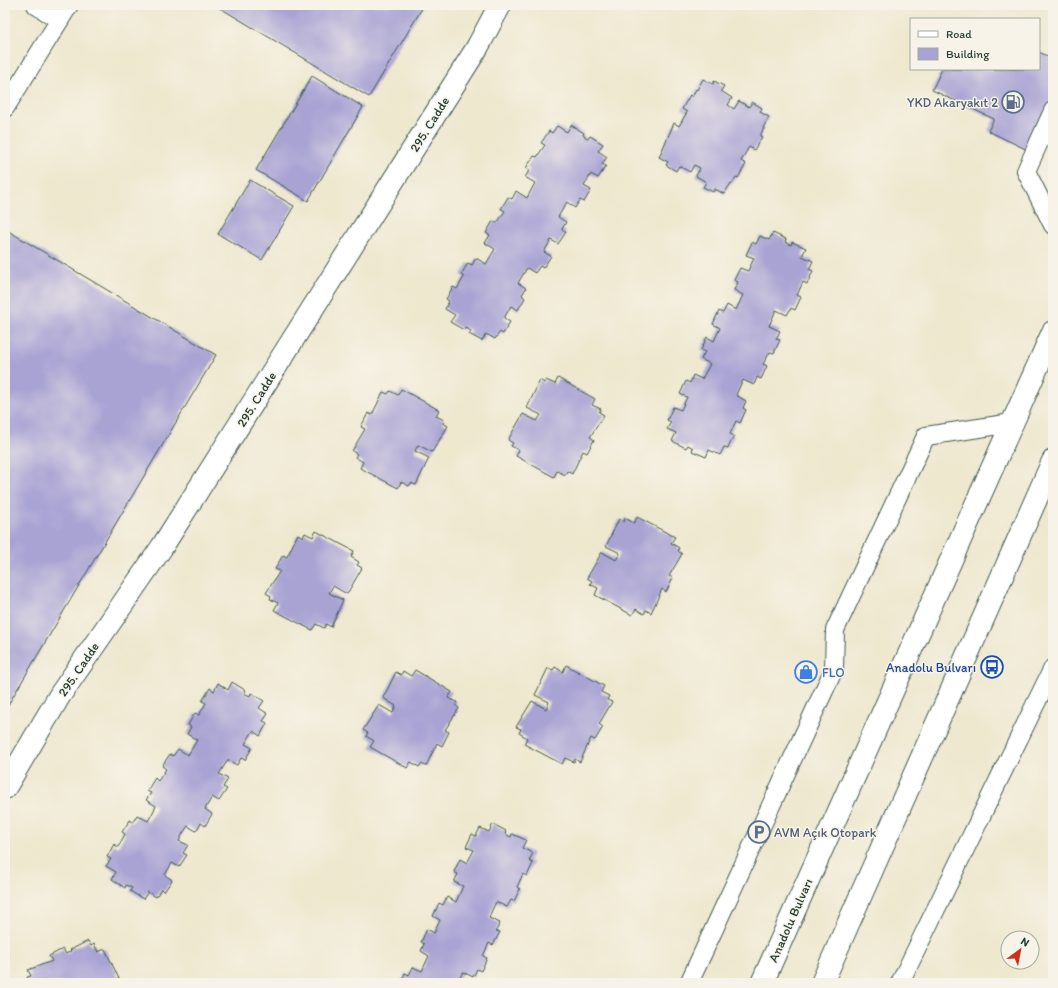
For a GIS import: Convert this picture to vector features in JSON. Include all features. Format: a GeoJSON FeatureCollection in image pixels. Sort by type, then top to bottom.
{"type":"FeatureCollection","features":[{"type":"Feature","properties":{"kind":"main road","name":"295. Cadde"},"geometry":{"type":"LineString","coordinates":[[5,788],[60,695],[162,547],[218,459],[477,48],[500,5]]}},
{"type":"Feature","properties":{"kind":"main road","name":"Anadolu Bulvarı"},"geometry":{"type":"LineString","coordinates":[[762,983],[1053,332]]}},
{"type":"Feature","properties":{"kind":"main road"},"geometry":{"type":"LineString","coordinates":[[822,983],[1053,461]]}},
{"type":"Feature","properties":{"kind":"street"},"geometry":{"type":"LineString","coordinates":[[5,108],[64,12],[36,5]]}},
{"type":"Feature","properties":{"kind":"street"},"geometry":{"type":"LineString","coordinates":[[1053,111],[1026,171],[1053,225]]}},
{"type":"Feature","properties":{"kind":"street"},"geometry":{"type":"LineString","coordinates":[[689,983],[834,669],[835,630],[926,436],[1012,423]]}},
{"type":"Feature","properties":{"kind":"street"},"geometry":{"type":"LineString","coordinates":[[900,983],[1053,668]]}},
{"type":"Feature","properties":{"kind":"building"},"geometry":{"type":"Polygon","coordinates":[[[215,5],[424,5],[369,97],[215,5]]]}},
{"type":"Feature","properties":{"kind":"building"},"geometry":{"type":"Polygon","coordinates":[[[1040,52],[1053,59],[1053,117],[1036,154],[988,131],[994,119],[932,90],[942,70],[1040,70],[1040,52]]]}},
{"type":"Feature","properties":{"kind":"building"},"geometry":{"type":"Polygon","coordinates":[[[312,76],[363,107],[308,201],[256,170],[312,76]]]}},
{"type":"Feature","properties":{"kind":"building"},"geometry":{"type":"Polygon","coordinates":[[[703,79],[713,84],[714,81],[724,86],[721,91],[732,98],[728,105],[734,109],[739,101],[749,107],[752,102],[762,108],[760,112],[769,117],[760,136],[762,137],[754,150],[749,147],[741,161],[746,164],[738,178],[736,177],[724,194],[715,189],[713,192],[703,187],[706,182],[696,176],[700,168],[694,165],[690,172],[679,166],[676,171],[666,165],[668,162],[659,157],[674,123],[679,126],[687,112],[682,109],[690,95],[692,97],[703,79]]]}},
{"type":"Feature","properties":{"kind":"building"},"geometry":{"type":"Polygon","coordinates":[[[571,125],[584,133],[583,135],[588,139],[590,136],[603,144],[598,151],[607,157],[602,164],[606,166],[598,178],[591,174],[584,186],[591,190],[584,202],[580,200],[575,208],[567,202],[558,217],[566,222],[562,229],[566,232],[558,244],[551,240],[544,252],[551,256],[543,268],[540,266],[535,273],[527,268],[518,283],[526,288],[522,295],[525,298],[518,310],[511,306],[504,318],[510,322],[503,334],[500,332],[495,339],[486,334],[482,341],[469,334],[471,331],[465,327],[464,330],[450,322],[455,315],[445,309],[449,301],[446,299],[453,287],[457,289],[464,277],[461,275],[468,263],[472,265],[476,258],[486,264],[495,249],[485,243],[490,235],[486,233],[493,221],[497,223],[505,211],[501,209],[508,197],[512,199],[516,191],[527,198],[535,183],[525,177],[530,170],[526,168],[534,156],[537,157],[545,145],[541,143],[549,131],[552,133],[557,126],[567,132],[571,125]]]}},
{"type":"Feature","properties":{"kind":"building"},"geometry":{"type":"Polygon","coordinates":[[[250,180],[294,206],[262,260],[218,234],[250,180]]]}},
{"type":"Feature","properties":{"kind":"building"},"geometry":{"type":"Polygon","coordinates":[[[5,229],[216,355],[5,710],[5,229]]]}},
{"type":"Feature","properties":{"kind":"building"},"geometry":{"type":"Polygon","coordinates":[[[773,233],[786,239],[785,242],[791,245],[792,242],[806,248],[802,256],[813,261],[809,269],[813,271],[807,284],[803,282],[797,295],[801,297],[795,310],[791,308],[787,315],[776,310],[769,326],[780,331],[776,339],[780,340],[774,353],[770,352],[763,364],[767,366],[761,379],[757,377],[754,385],[743,380],[739,388],[736,395],[746,401],[743,408],[746,410],[740,423],[736,421],[730,434],[734,436],[728,448],[724,447],[720,455],[709,450],[706,457],[692,451],[693,448],[688,445],[686,448],[672,441],[676,433],[667,429],[671,422],[667,420],[673,407],[681,410],[687,397],[680,394],[686,381],[690,383],[693,375],[702,379],[710,364],[701,359],[705,352],[701,350],[707,337],[714,341],[720,328],[713,324],[719,311],[723,313],[727,305],[736,310],[743,295],[734,290],[738,282],[734,280],[740,268],[748,271],[754,258],[746,255],[752,242],[756,244],[760,236],[769,240],[773,233]]]}},
{"type":"Feature","properties":{"kind":"building"},"geometry":{"type":"Polygon","coordinates":[[[558,378],[595,399],[592,405],[601,409],[599,412],[604,415],[590,437],[594,440],[587,453],[583,451],[572,474],[567,471],[565,475],[557,471],[554,477],[516,456],[519,450],[511,446],[513,443],[508,440],[523,414],[537,421],[541,415],[527,408],[540,380],[544,383],[546,380],[555,384],[558,378]]]}},
{"type":"Feature","properties":{"kind":"building"},"geometry":{"type":"Polygon","coordinates":[[[401,389],[439,410],[436,416],[444,420],[443,423],[448,426],[432,452],[418,445],[415,451],[429,458],[416,485],[411,483],[409,486],[401,482],[398,488],[360,468],[363,462],[355,457],[357,454],[352,451],[365,429],[361,427],[368,413],[372,415],[383,392],[388,394],[390,391],[398,395],[401,389]]]}},
{"type":"Feature","properties":{"kind":"building"},"geometry":{"type":"Polygon","coordinates":[[[637,517],[675,537],[671,543],[679,548],[678,551],[682,554],[669,576],[673,578],[666,592],[662,589],[651,613],[646,610],[644,614],[636,609],[632,615],[595,595],[598,588],[590,584],[592,581],[587,578],[602,552],[616,560],[620,553],[606,546],[619,519],[624,522],[625,518],[634,523],[637,517]]]}},
{"type":"Feature","properties":{"kind":"building"},"geometry":{"type":"Polygon","coordinates":[[[316,531],[354,551],[351,557],[359,562],[357,565],[362,568],[347,594],[333,586],[329,593],[343,600],[331,627],[326,624],[324,628],[316,624],[312,630],[274,610],[278,603],[270,599],[271,596],[266,593],[280,571],[275,569],[283,555],[287,557],[298,534],[303,537],[305,533],[313,537],[316,531]]]}},
{"type":"Feature","properties":{"kind":"building"},"geometry":{"type":"Polygon","coordinates":[[[566,665],[604,686],[601,692],[609,696],[607,700],[612,702],[599,724],[603,727],[595,740],[591,738],[580,762],[575,759],[574,762],[565,758],[562,764],[524,744],[527,738],[519,733],[521,729],[516,727],[532,701],[546,709],[549,702],[535,695],[548,668],[553,670],[555,667],[563,672],[566,665]]]}},
{"type":"Feature","properties":{"kind":"building"},"geometry":{"type":"Polygon","coordinates":[[[415,670],[452,692],[448,698],[457,702],[455,705],[459,708],[445,730],[449,732],[442,746],[437,743],[426,766],[421,764],[419,767],[411,762],[407,768],[370,747],[374,741],[366,736],[368,733],[363,730],[379,705],[393,713],[396,706],[383,698],[396,672],[401,675],[403,671],[411,676],[415,670]]]}},
{"type":"Feature","properties":{"kind":"building"},"geometry":{"type":"Polygon","coordinates":[[[232,682],[245,690],[244,693],[250,696],[251,693],[264,701],[259,708],[268,714],[263,721],[267,723],[260,736],[253,731],[245,744],[252,748],[245,760],[241,758],[237,765],[228,760],[219,774],[228,779],[223,787],[227,789],[219,801],[212,797],[205,809],[212,814],[205,826],[201,823],[196,831],[188,826],[183,833],[179,841],[188,845],[183,853],[187,855],[179,867],[172,863],[165,875],[172,880],[164,892],[161,889],[156,897],[148,892],[143,899],[130,891],[132,888],[126,885],[125,888],[112,879],[116,872],[106,866],[111,859],[107,857],[114,844],[118,847],[125,834],[122,832],[130,820],[133,822],[137,815],[148,821],[156,806],[146,800],[151,793],[147,791],[155,778],[158,781],[166,769],[162,766],[170,754],[173,756],[178,749],[188,755],[197,740],[187,734],[191,727],[188,725],[195,713],[199,715],[206,703],[202,701],[210,688],[214,691],[218,683],[228,690],[232,682]]]}},
{"type":"Feature","properties":{"kind":"building"},"geometry":{"type":"Polygon","coordinates":[[[493,824],[506,831],[505,834],[511,837],[512,834],[526,840],[522,848],[533,853],[529,861],[533,863],[527,876],[523,874],[517,887],[520,889],[514,901],[511,900],[507,907],[496,902],[492,910],[489,918],[500,923],[496,931],[500,932],[493,945],[489,943],[483,956],[487,958],[481,971],[477,969],[473,977],[463,972],[457,983],[401,983],[405,973],[409,975],[413,967],[422,971],[429,956],[421,951],[424,944],[421,942],[427,929],[434,933],[440,920],[433,916],[439,903],[443,905],[447,897],[456,902],[463,886],[454,882],[458,874],[454,872],[460,859],[467,863],[474,850],[466,847],[472,834],[476,836],[480,828],[489,832],[493,824]]]}},
{"type":"Feature","properties":{"kind":"building"},"geometry":{"type":"Polygon","coordinates":[[[88,941],[91,946],[94,944],[98,952],[105,949],[121,983],[30,983],[27,977],[31,976],[28,970],[52,961],[49,956],[63,949],[66,954],[71,951],[70,950],[88,941]]]}},
{"type":"Feature","properties":{"kind":"place","name":"YKD Akaryakıt 2"},"geometry":{"type":"Point","coordinates":[1013,102]}},
{"type":"Feature","properties":{"kind":"place","name":"Anadolu Bulvarı"},"geometry":{"type":"Point","coordinates":[992,667]}},
{"type":"Feature","properties":{"kind":"place","name":"FLO"},"geometry":{"type":"Point","coordinates":[806,672]}},
{"type":"Feature","properties":{"kind":"place","name":"AVM Açık Otopark"},"geometry":{"type":"Point","coordinates":[759,832]}}]}
